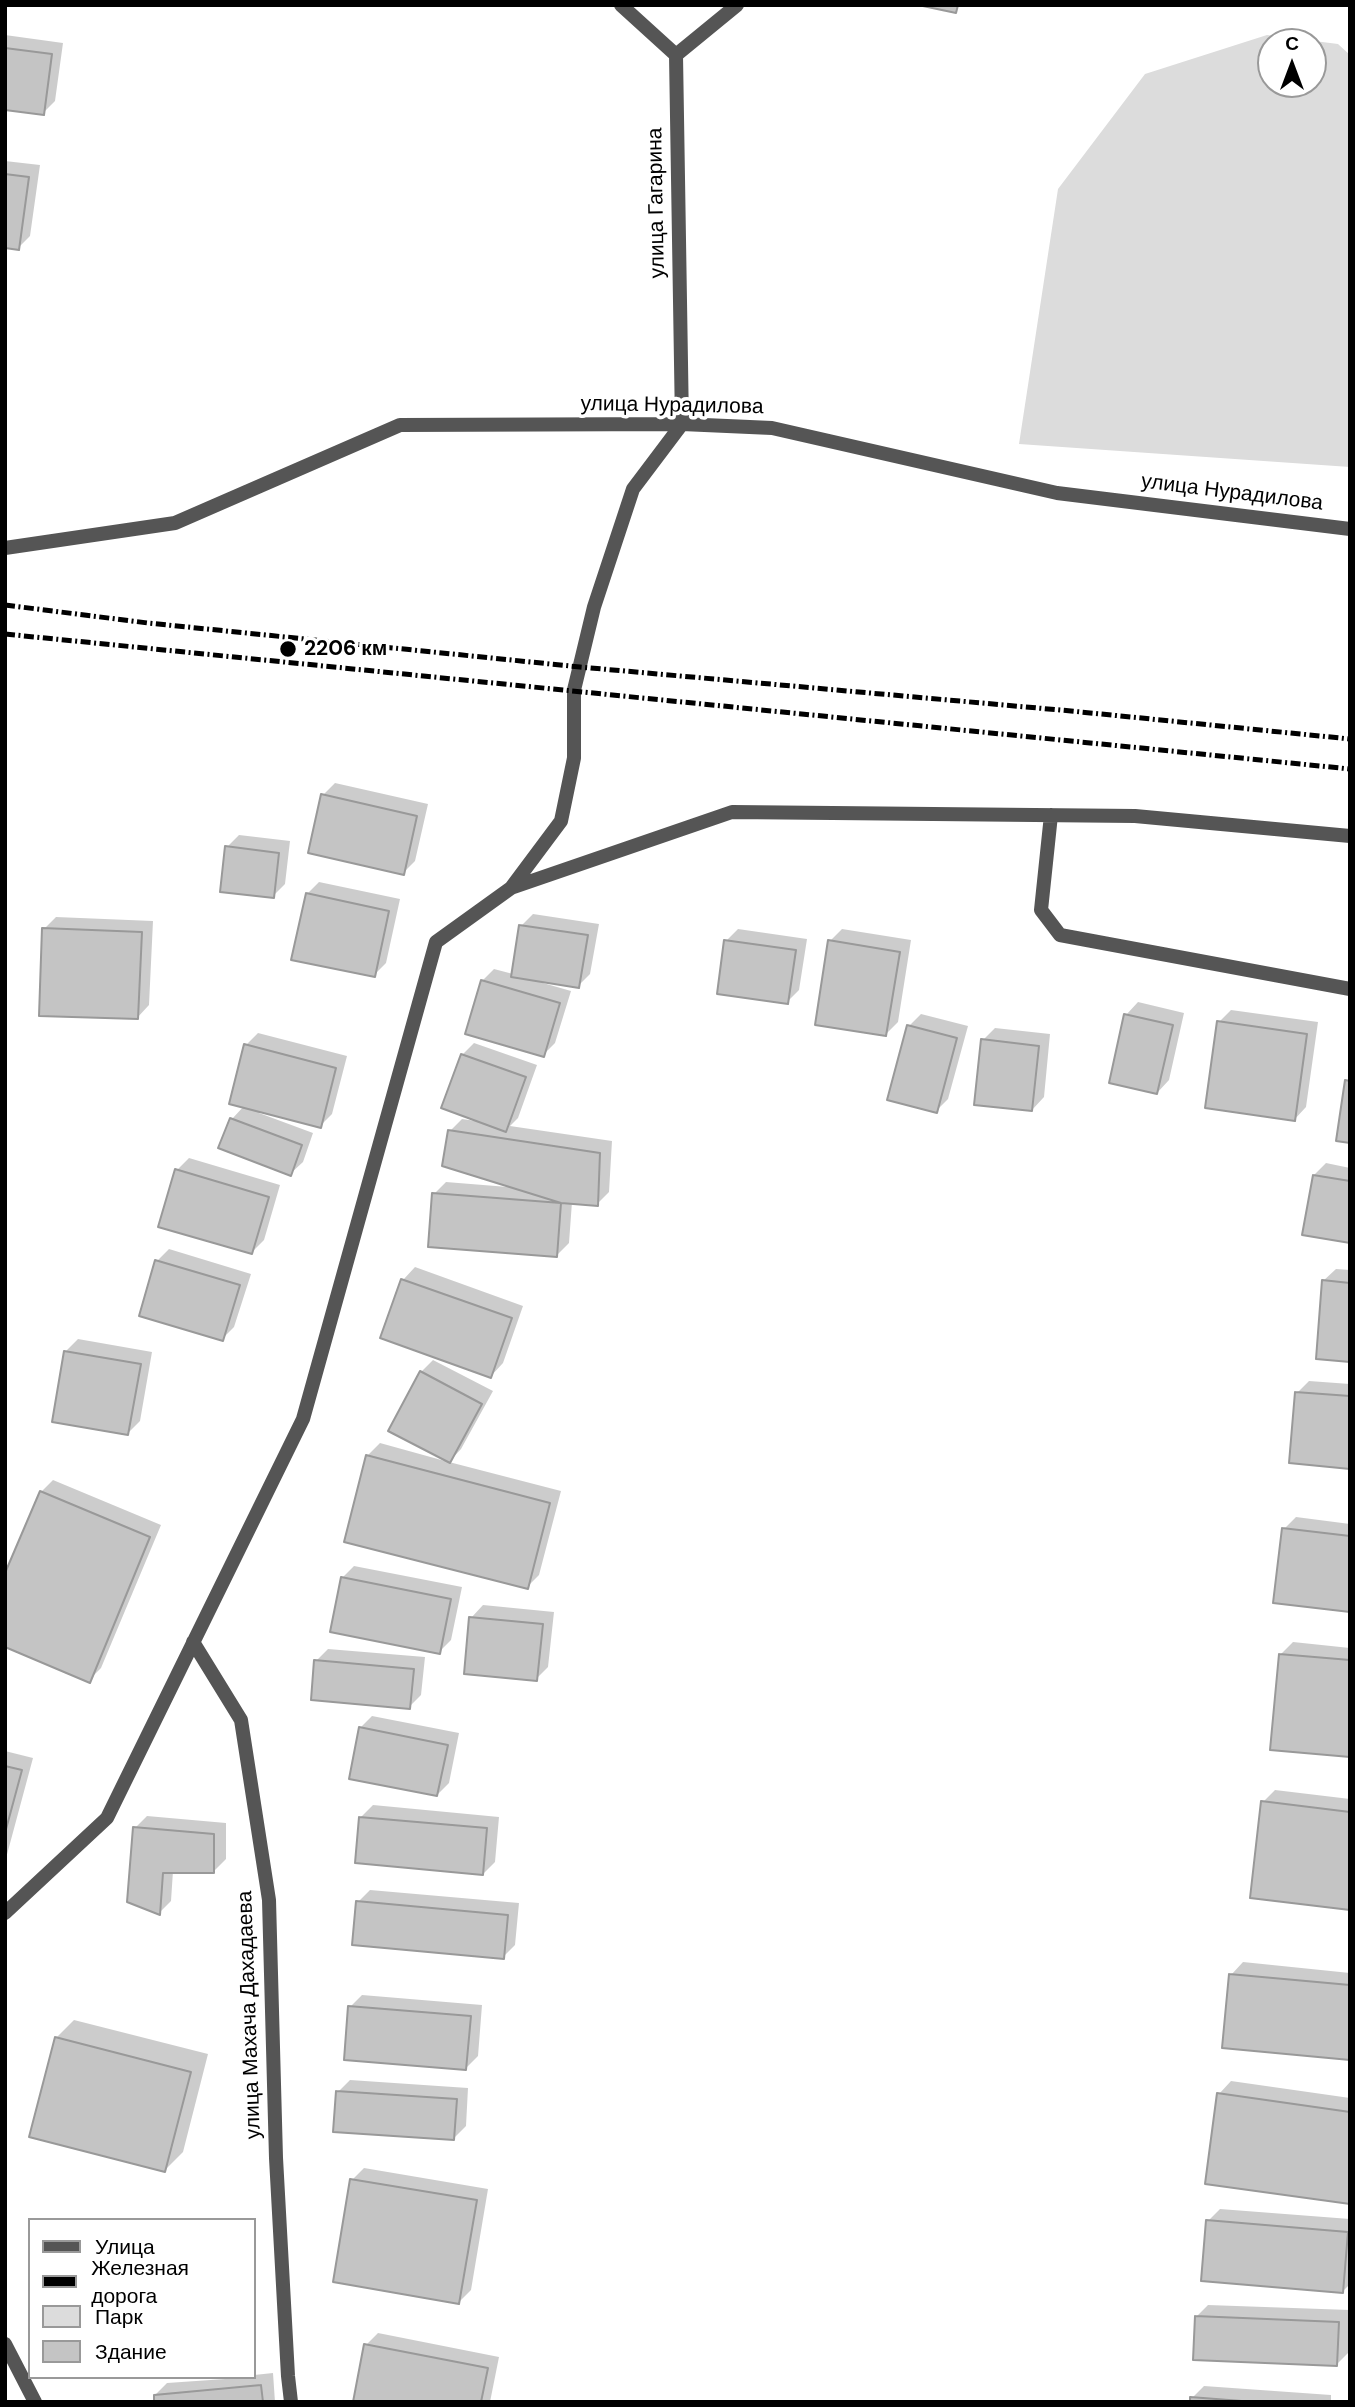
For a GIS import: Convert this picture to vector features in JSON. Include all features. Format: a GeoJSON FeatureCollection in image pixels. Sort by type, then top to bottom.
{"type":"FeatureCollection","features":[{"type":"Feature","properties":{"kind":"street"},"geometry":{"type":"LineString","coordinates":[[621,5],[676,55],[737,5]]}},
{"type":"Feature","properties":{"kind":"street","name":"улица Гагарина"},"geometry":{"type":"LineString","coordinates":[[676,55],[682,424]]}},
{"type":"Feature","properties":{"kind":"street"},"geometry":{"type":"LineString","coordinates":[[511,888],[561,821],[574,758],[574,690],[594,607],[633,489],[682,424]]}},
{"type":"Feature","properties":{"kind":"street","name":"улица Нурадилова"},"geometry":{"type":"LineString","coordinates":[[5,548],[175,523],[400,425],[682,424],[772,428],[1057,493],[1350,529]]}},
{"type":"Feature","properties":{"kind":"street"},"geometry":{"type":"LineString","coordinates":[[5,1913],[107,1818],[303,1419],[436,942],[511,888],[732,812],[1135,816],[1350,836]]}},
{"type":"Feature","properties":{"kind":"street"},"geometry":{"type":"LineString","coordinates":[[1051,815],[1041,910],[1060,935],[1350,989]]}},
{"type":"Feature","properties":{"kind":"street","name":"улица Махача Дахадаева"},"geometry":{"type":"LineString","coordinates":[[193,1642],[241,1720],[269,1900],[276,2158],[291,2402]]}},
{"type":"Feature","properties":{"kind":"street"},"geometry":{"type":"LineString","coordinates":[[5,2344],[35,2402]]}},
{"type":"Feature","properties":{"kind":"green space"},"geometry":{"type":"Polygon","coordinates":[[[1257,38],[1257,98],[1327,98],[1327,43],[1338,44],[1350,55],[1350,467],[1019,444],[1058,189],[1145,74],[1257,38]]]}},
{"type":"Feature","properties":{"kind":"building"},"geometry":{"type":"Polygon","coordinates":[[[918,5],[958,5],[956,13],[918,5]]]}},
{"type":"Feature","properties":{"kind":"building"},"geometry":{"type":"Polygon","coordinates":[[[5,48],[52,54],[44,115],[5,110],[5,48]]]}},
{"type":"Feature","properties":{"kind":"building"},"geometry":{"type":"Polygon","coordinates":[[[5,174],[29,177],[19,250],[5,248],[5,174]]]}},
{"type":"Feature","properties":{"kind":"building"},"geometry":{"type":"Polygon","coordinates":[[[321,794],[417,816],[404,875],[308,853],[321,794]]]}},
{"type":"Feature","properties":{"kind":"building"},"geometry":{"type":"Polygon","coordinates":[[[225,846],[279,853],[274,898],[220,892],[225,846]]]}},
{"type":"Feature","properties":{"kind":"building"},"geometry":{"type":"Polygon","coordinates":[[[306,893],[389,911],[375,977],[291,960],[306,893]]]}},
{"type":"Feature","properties":{"kind":"building"},"geometry":{"type":"Polygon","coordinates":[[[519,925],[588,935],[579,988],[511,977],[519,925]]]}},
{"type":"Feature","properties":{"kind":"building"},"geometry":{"type":"Polygon","coordinates":[[[42,928],[142,932],[138,1019],[39,1016],[42,928]]]}},
{"type":"Feature","properties":{"kind":"building"},"geometry":{"type":"Polygon","coordinates":[[[724,940],[796,950],[788,1004],[717,994],[724,940]]]}},
{"type":"Feature","properties":{"kind":"building"},"geometry":{"type":"Polygon","coordinates":[[[828,940],[900,952],[886,1036],[815,1025],[828,940]]]}},
{"type":"Feature","properties":{"kind":"building"},"geometry":{"type":"Polygon","coordinates":[[[481,980],[560,1003],[544,1057],[465,1034],[481,980]]]}},
{"type":"Feature","properties":{"kind":"building"},"geometry":{"type":"Polygon","coordinates":[[[1124,1014],[1173,1025],[1157,1094],[1109,1083],[1124,1014]]]}},
{"type":"Feature","properties":{"kind":"building"},"geometry":{"type":"Polygon","coordinates":[[[1217,1021],[1307,1034],[1295,1121],[1205,1108],[1217,1021]]]}},
{"type":"Feature","properties":{"kind":"building"},"geometry":{"type":"Polygon","coordinates":[[[907,1025],[957,1038],[937,1113],[887,1100],[907,1025]]]}},
{"type":"Feature","properties":{"kind":"building"},"geometry":{"type":"Polygon","coordinates":[[[981,1039],[1039,1046],[1032,1111],[974,1105],[981,1039]]]}},
{"type":"Feature","properties":{"kind":"building"},"geometry":{"type":"Polygon","coordinates":[[[244,1044],[336,1068],[321,1128],[229,1104],[244,1044]]]}},
{"type":"Feature","properties":{"kind":"building"},"geometry":{"type":"Polygon","coordinates":[[[461,1054],[526,1077],[506,1132],[441,1108],[461,1054]]]}},
{"type":"Feature","properties":{"kind":"building"},"geometry":{"type":"Polygon","coordinates":[[[1345,1080],[1350,1081],[1350,1143],[1336,1141],[1345,1080]]]}},
{"type":"Feature","properties":{"kind":"building"},"geometry":{"type":"Polygon","coordinates":[[[230,1118],[302,1145],[291,1176],[218,1148],[230,1118]]]}},
{"type":"Feature","properties":{"kind":"building"},"geometry":{"type":"Polygon","coordinates":[[[448,1130],[600,1153],[598,1206],[561,1203],[442,1166],[448,1130]]]}},
{"type":"Feature","properties":{"kind":"building"},"geometry":{"type":"Polygon","coordinates":[[[175,1169],[269,1197],[252,1254],[158,1227],[175,1169]]]}},
{"type":"Feature","properties":{"kind":"building"},"geometry":{"type":"Polygon","coordinates":[[[1313,1175],[1350,1181],[1350,1243],[1302,1235],[1313,1175]]]}},
{"type":"Feature","properties":{"kind":"building"},"geometry":{"type":"Polygon","coordinates":[[[432,1193],[561,1203],[557,1257],[428,1247],[432,1193]]]}},
{"type":"Feature","properties":{"kind":"building"},"geometry":{"type":"Polygon","coordinates":[[[155,1260],[240,1285],[223,1341],[139,1316],[155,1260]]]}},
{"type":"Feature","properties":{"kind":"building"},"geometry":{"type":"Polygon","coordinates":[[[401,1279],[512,1318],[491,1378],[380,1338],[401,1279]]]}},
{"type":"Feature","properties":{"kind":"building"},"geometry":{"type":"Polygon","coordinates":[[[1322,1280],[1350,1283],[1350,1362],[1316,1359],[1322,1280]]]}},
{"type":"Feature","properties":{"kind":"building"},"geometry":{"type":"Polygon","coordinates":[[[64,1351],[141,1364],[128,1435],[52,1422],[64,1351]]]}},
{"type":"Feature","properties":{"kind":"building"},"geometry":{"type":"Polygon","coordinates":[[[420,1371],[482,1404],[450,1463],[388,1431],[420,1371]]]}},
{"type":"Feature","properties":{"kind":"building"},"geometry":{"type":"Polygon","coordinates":[[[1295,1392],[1350,1396],[1350,1469],[1289,1463],[1295,1392]]]}},
{"type":"Feature","properties":{"kind":"building"},"geometry":{"type":"Polygon","coordinates":[[[366,1455],[550,1503],[528,1589],[344,1542],[366,1455]]]}},
{"type":"Feature","properties":{"kind":"building"},"geometry":{"type":"Polygon","coordinates":[[[40,1491],[150,1537],[90,1683],[5,1647],[5,1573],[40,1491]]]}},
{"type":"Feature","properties":{"kind":"building"},"geometry":{"type":"Polygon","coordinates":[[[1282,1528],[1350,1536],[1350,1612],[1273,1603],[1282,1528]]]}},
{"type":"Feature","properties":{"kind":"building"},"geometry":{"type":"Polygon","coordinates":[[[341,1577],[451,1599],[440,1654],[330,1632],[341,1577]]]}},
{"type":"Feature","properties":{"kind":"building"},"geometry":{"type":"Polygon","coordinates":[[[469,1617],[543,1624],[537,1681],[464,1674],[469,1617]]]}},
{"type":"Feature","properties":{"kind":"building"},"geometry":{"type":"Polygon","coordinates":[[[1279,1654],[1350,1660],[1350,1757],[1270,1750],[1279,1654]]]}},
{"type":"Feature","properties":{"kind":"building"},"geometry":{"type":"Polygon","coordinates":[[[314,1660],[414,1669],[410,1709],[311,1700],[314,1660]]]}},
{"type":"Feature","properties":{"kind":"building"},"geometry":{"type":"Polygon","coordinates":[[[359,1727],[448,1745],[437,1796],[349,1779],[359,1727]]]}},
{"type":"Feature","properties":{"kind":"building"},"geometry":{"type":"Polygon","coordinates":[[[5,1766],[22,1770],[5,1833],[5,1766]]]}},
{"type":"Feature","properties":{"kind":"building"},"geometry":{"type":"Polygon","coordinates":[[[1261,1801],[1350,1812],[1350,1910],[1250,1898],[1261,1801]]]}},
{"type":"Feature","properties":{"kind":"building"},"geometry":{"type":"Polygon","coordinates":[[[359,1817],[487,1828],[483,1875],[355,1863],[359,1817]]]}},
{"type":"Feature","properties":{"kind":"building"},"geometry":{"type":"Polygon","coordinates":[[[133,1827],[214,1834],[214,1873],[163,1873],[160,1915],[127,1902],[133,1827]]]}},
{"type":"Feature","properties":{"kind":"building"},"geometry":{"type":"Polygon","coordinates":[[[356,1901],[508,1915],[504,1959],[352,1945],[356,1901]]]}},
{"type":"Feature","properties":{"kind":"building"},"geometry":{"type":"Polygon","coordinates":[[[1229,1974],[1350,1985],[1350,2060],[1222,2048],[1229,1974]]]}},
{"type":"Feature","properties":{"kind":"building"},"geometry":{"type":"Polygon","coordinates":[[[348,2006],[471,2016],[466,2070],[344,2060],[348,2006]]]}},
{"type":"Feature","properties":{"kind":"building"},"geometry":{"type":"Polygon","coordinates":[[[55,2037],[191,2072],[165,2172],[29,2137],[55,2037]]]}},
{"type":"Feature","properties":{"kind":"building"},"geometry":{"type":"Polygon","coordinates":[[[336,2091],[457,2099],[454,2140],[333,2132],[336,2091]]]}},
{"type":"Feature","properties":{"kind":"building"},"geometry":{"type":"Polygon","coordinates":[[[1217,2093],[1350,2112],[1350,2204],[1205,2184],[1217,2093]]]}},
{"type":"Feature","properties":{"kind":"building"},"geometry":{"type":"Polygon","coordinates":[[[350,2179],[477,2200],[459,2304],[333,2282],[350,2179]]]}},
{"type":"Feature","properties":{"kind":"building"},"geometry":{"type":"Polygon","coordinates":[[[1206,2220],[1348,2232],[1343,2293],[1201,2281],[1206,2220]]]}},
{"type":"Feature","properties":{"kind":"building"},"geometry":{"type":"Polygon","coordinates":[[[1195,2316],[1339,2322],[1337,2366],[1193,2360],[1195,2316]]]}},
{"type":"Feature","properties":{"kind":"building"},"geometry":{"type":"Polygon","coordinates":[[[364,2344],[488,2368],[481,2402],[353,2402],[364,2344]]]}},
{"type":"Feature","properties":{"kind":"building"},"geometry":{"type":"Polygon","coordinates":[[[261,2385],[263,2402],[154,2402],[154,2395],[261,2385]]]}},
{"type":"Feature","properties":{"kind":"building"},"geometry":{"type":"Polygon","coordinates":[[[1190,2397],[1255,2402],[1190,2402],[1190,2397]]]}},
{"type":"Feature","properties":{"kind":"railway"},"geometry":{"type":"LineString","coordinates":[[5,605],[148,623],[580,667],[1350,739]]}},
{"type":"Feature","properties":{"kind":"railway"},"geometry":{"type":"LineString","coordinates":[[5,634],[1350,769]]}},
{"type":"Feature","properties":{"kind":"place","name":"2206 км"},"geometry":{"type":"Point","coordinates":[288,649]}}]}
